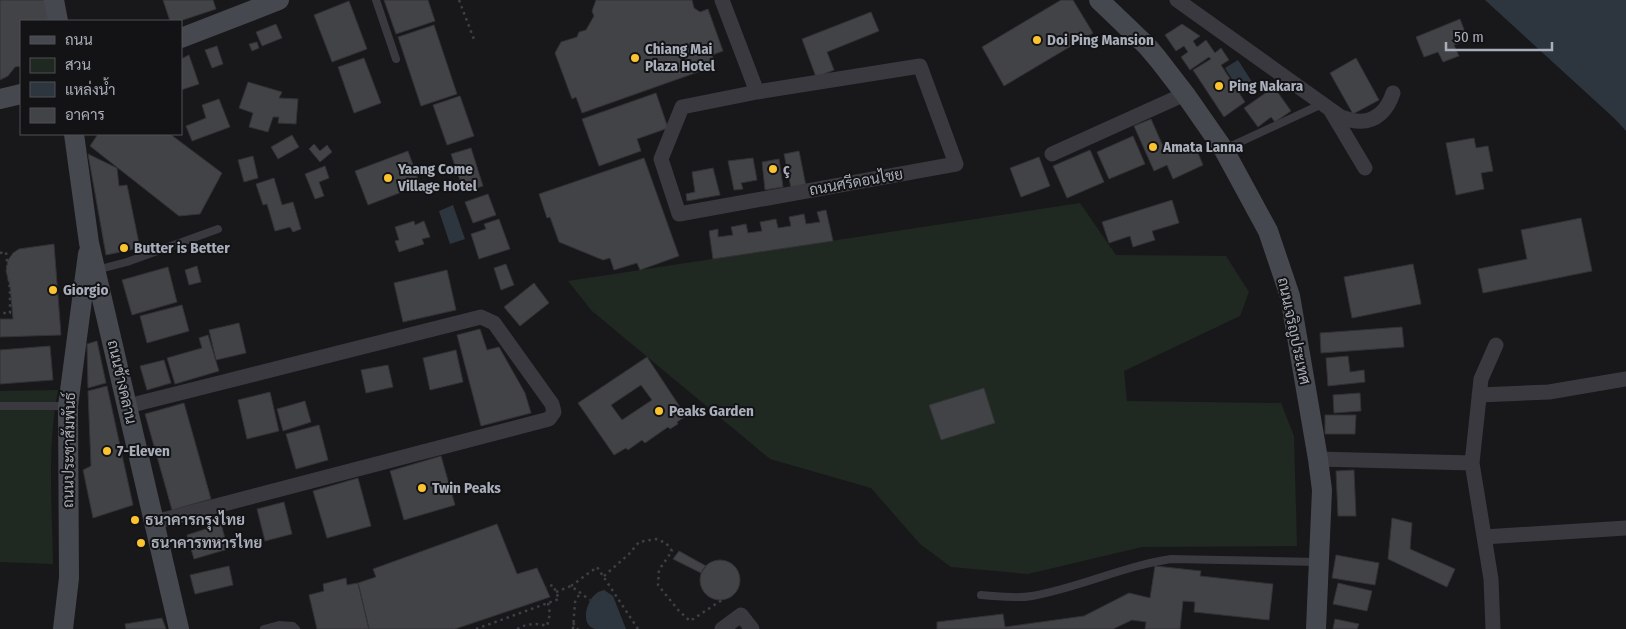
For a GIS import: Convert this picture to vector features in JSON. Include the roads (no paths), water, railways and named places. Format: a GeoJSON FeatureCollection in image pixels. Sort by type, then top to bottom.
{"type":"FeatureCollection","features":[{"type":"Feature","properties":{"kind":"street"},"geometry":{"type":"LineString","coordinates":[[54,0],[58,20]]}},
{"type":"Feature","properties":{"kind":"street"},"geometry":{"type":"LineString","coordinates":[[182,38],[279,0]]}},
{"type":"Feature","properties":{"kind":"street"},"geometry":{"type":"LineString","coordinates":[[722,0],[758,92]]}},
{"type":"Feature","properties":{"kind":"street","name":"ถนนเจริญประเทศ"},"geometry":{"type":"LineString","coordinates":[[1099,0],[1147,46],[1186,94],[1224,150],[1268,231],[1284,277],[1290,296],[1322,490],[1316,629]]}},
{"type":"Feature","properties":{"kind":"street"},"geometry":{"type":"LineString","coordinates":[[1177,0],[1341,117],[1358,121],[1376,117],[1390,104],[1393,93]]}},
{"type":"Feature","properties":{"kind":"street","name":"ถนนศรีดอนไชย"},"geometry":{"type":"LineString","coordinates":[[920,66],[956,164],[679,214],[661,158],[682,107],[758,92],[920,66]]}},
{"type":"Feature","properties":{"kind":"street"},"geometry":{"type":"LineString","coordinates":[[0,99],[20,94]]}},
{"type":"Feature","properties":{"kind":"street"},"geometry":{"type":"LineString","coordinates":[[1052,154],[1186,94]]}},
{"type":"Feature","properties":{"kind":"street"},"geometry":{"type":"LineString","coordinates":[[1326,107],[1365,168]]}},
{"type":"Feature","properties":{"kind":"street","name":"ถนนช้างคลาน"},"geometry":{"type":"LineString","coordinates":[[74,135],[89,243],[180,629]]}},
{"type":"Feature","properties":{"kind":"street","name":"ถนนประชาสัมพันธ์"},"geometry":{"type":"LineString","coordinates":[[63,629],[69,578],[68,406],[89,243]]}},
{"type":"Feature","properties":{"kind":"street"},"geometry":{"type":"LineString","coordinates":[[128,406],[481,317],[494,323],[552,404],[554,412],[549,420],[154,522]]}},
{"type":"Feature","properties":{"kind":"street"},"geometry":{"type":"LineString","coordinates":[[1493,629],[1491,579],[1472,463],[1481,379],[1496,345]]}},
{"type":"Feature","properties":{"kind":"street"},"geometry":{"type":"LineString","coordinates":[[1479,395],[1549,392],[1626,379]]}},
{"type":"Feature","properties":{"kind":"street"},"geometry":{"type":"LineString","coordinates":[[1318,458],[1472,463]]}},
{"type":"Feature","properties":{"kind":"street"},"geometry":{"type":"LineString","coordinates":[[1484,538],[1626,528]]}},
{"type":"Feature","properties":{"kind":"street"},"geometry":{"type":"LineString","coordinates":[[722,629],[740,615],[752,629]]}},
{"type":"Feature","properties":{"kind":"lane"},"geometry":{"type":"LineString","coordinates":[[376,0],[396,59]]}},
{"type":"Feature","properties":{"kind":"lane"},"geometry":{"type":"LineString","coordinates":[[1224,150],[1326,107]]}},
{"type":"Feature","properties":{"kind":"lane"},"geometry":{"type":"LineString","coordinates":[[96,270],[135,259],[218,229]]}},
{"type":"Feature","properties":{"kind":"lane"},"geometry":{"type":"LineString","coordinates":[[0,406],[68,406]]}},
{"type":"Feature","properties":{"kind":"lane"},"geometry":{"type":"LineString","coordinates":[[981,595],[1013,598],[1031,596],[1061,589],[1149,562],[1171,559],[1319,562]]}},
{"type":"Feature","properties":{"kind":"lane"},"geometry":{"type":"LineString","coordinates":[[264,629],[279,625],[293,626],[296,629]]}},
{"type":"Feature","properties":{"kind":"water"},"geometry":{"type":"Polygon","coordinates":[[[1485,0],[1626,0],[1626,131],[1615,119],[1485,0]]]}},
{"type":"Feature","properties":{"kind":"water"},"geometry":{"type":"Polygon","coordinates":[[[1238,60],[1252,82],[1239,90],[1225,68],[1238,60]]]}},
{"type":"Feature","properties":{"kind":"water"},"geometry":{"type":"Polygon","coordinates":[[[453,205],[465,239],[450,244],[439,211],[453,205]]]}},
{"type":"Feature","properties":{"kind":"water"},"geometry":{"type":"Polygon","coordinates":[[[604,590],[613,596],[626,629],[595,629],[587,623],[586,612],[590,601],[598,592],[604,590]]]}},
{"type":"Feature","properties":{"kind":"place","name":"Doi Ping Mansion"},"geometry":{"type":"Point","coordinates":[1037,40]}},
{"type":"Feature","properties":{"kind":"place","name":"Chiang Mai Plaza Hotel"},"geometry":{"type":"Point","coordinates":[635,58]}},
{"type":"Feature","properties":{"kind":"place","name":"Ping Nakara"},"geometry":{"type":"Point","coordinates":[1219,86]}},
{"type":"Feature","properties":{"kind":"place","name":"Amata Lanna"},"geometry":{"type":"Point","coordinates":[1153,147]}},
{"type":"Feature","properties":{"kind":"place","name":"ç"},"geometry":{"type":"Point","coordinates":[773,169]}},
{"type":"Feature","properties":{"kind":"place","name":"Yaang Come Village Hotel"},"geometry":{"type":"Point","coordinates":[388,178]}},
{"type":"Feature","properties":{"kind":"place","name":"Butter is Better"},"geometry":{"type":"Point","coordinates":[124,248]}},
{"type":"Feature","properties":{"kind":"place","name":"Giorgio"},"geometry":{"type":"Point","coordinates":[53,290]}},
{"type":"Feature","properties":{"kind":"place","name":"Peaks Garden"},"geometry":{"type":"Point","coordinates":[659,411]}},
{"type":"Feature","properties":{"kind":"place","name":"7-Eleven"},"geometry":{"type":"Point","coordinates":[107,451]}},
{"type":"Feature","properties":{"kind":"place","name":"Twin Peaks"},"geometry":{"type":"Point","coordinates":[422,488]}},
{"type":"Feature","properties":{"kind":"place","name":"ธนาคารกรุงไทย"},"geometry":{"type":"Point","coordinates":[135,520]}},
{"type":"Feature","properties":{"kind":"place","name":"ธนาคารทหารไทย"},"geometry":{"type":"Point","coordinates":[141,543]}}]}
